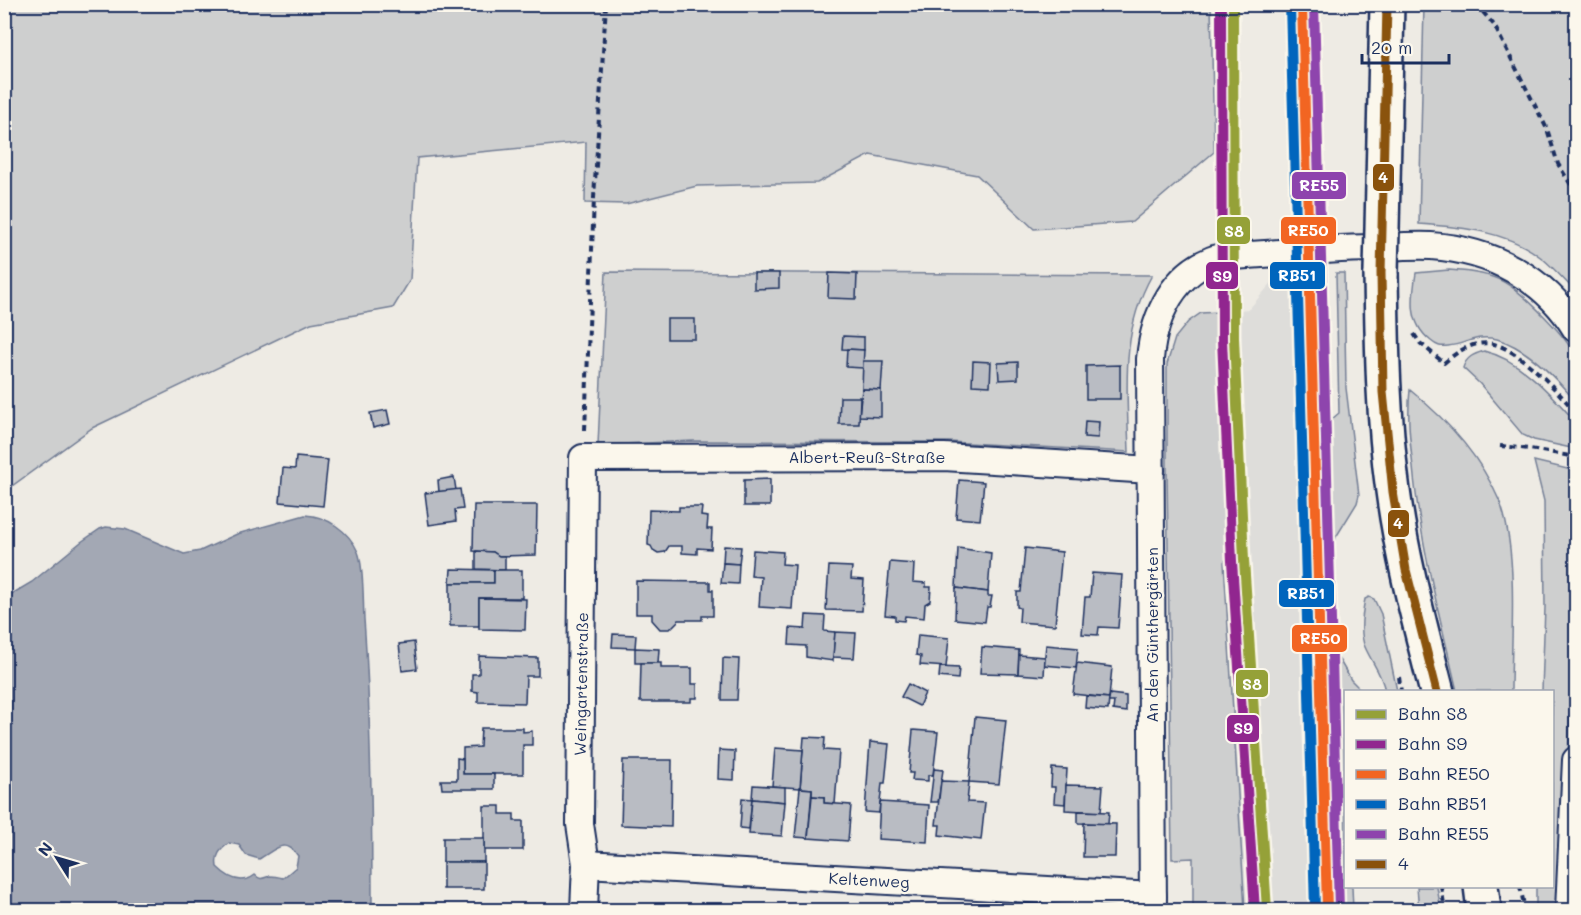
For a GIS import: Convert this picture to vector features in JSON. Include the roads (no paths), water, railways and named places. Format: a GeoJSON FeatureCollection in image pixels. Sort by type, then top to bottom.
{"type":"FeatureCollection","features":[{"type":"Feature","properties":{"kind":"main road"},"geometry":{"type":"LineString","coordinates":[[1387,4],[1381,273],[1383,392],[1393,492],[1407,570],[1437,690]]}},
{"type":"Feature","properties":{"kind":"main road"},"geometry":{"type":"LineString","coordinates":[[1481,888],[1484,910]]}},
{"type":"Feature","properties":{"kind":"street","name":"An den Günthergärten"},"geometry":{"type":"LineString","coordinates":[[1153,903],[1150,360],[1152,336],[1162,309],[1174,289],[1190,272],[1206,261],[1220,257],[1316,250],[1430,246],[1460,250],[1508,265],[1538,285],[1552,298],[1576,329]]}},
{"type":"Feature","properties":{"kind":"street","name":"Albert-Reuß-Straße"},"geometry":{"type":"LineString","coordinates":[[583,458],[944,457],[1151,470]]}},
{"type":"Feature","properties":{"kind":"street","name":"Weingartenstraße"},"geometry":{"type":"LineString","coordinates":[[583,458],[580,824],[586,864],[584,910]]}},
{"type":"Feature","properties":{"kind":"street"},"geometry":{"type":"LineString","coordinates":[[1569,910],[1576,760]]}},
{"type":"Feature","properties":{"kind":"street","name":"Keltenweg"},"geometry":{"type":"LineString","coordinates":[[586,864],[1153,903]]}},
{"type":"Feature","properties":{"kind":"rail line","name":"S9"},"geometry":{"type":"LineString","coordinates":[[1221,4],[1222,339],[1232,561],[1255,910]]}},
{"type":"Feature","properties":{"kind":"rail line","name":"S8"},"geometry":{"type":"LineString","coordinates":[[1233,4],[1234,338],[1244,560],[1267,910]]}},
{"type":"Feature","properties":{"kind":"rail line","name":"RB51"},"geometry":{"type":"LineString","coordinates":[[1290,4],[1315,910]]}},
{"type":"Feature","properties":{"kind":"rail line","name":"RE50"},"geometry":{"type":"LineString","coordinates":[[1302,4],[1327,910]]}},
{"type":"Feature","properties":{"kind":"rail line","name":"RE55"},"geometry":{"type":"LineString","coordinates":[[1314,4],[1339,910]]}}]}
